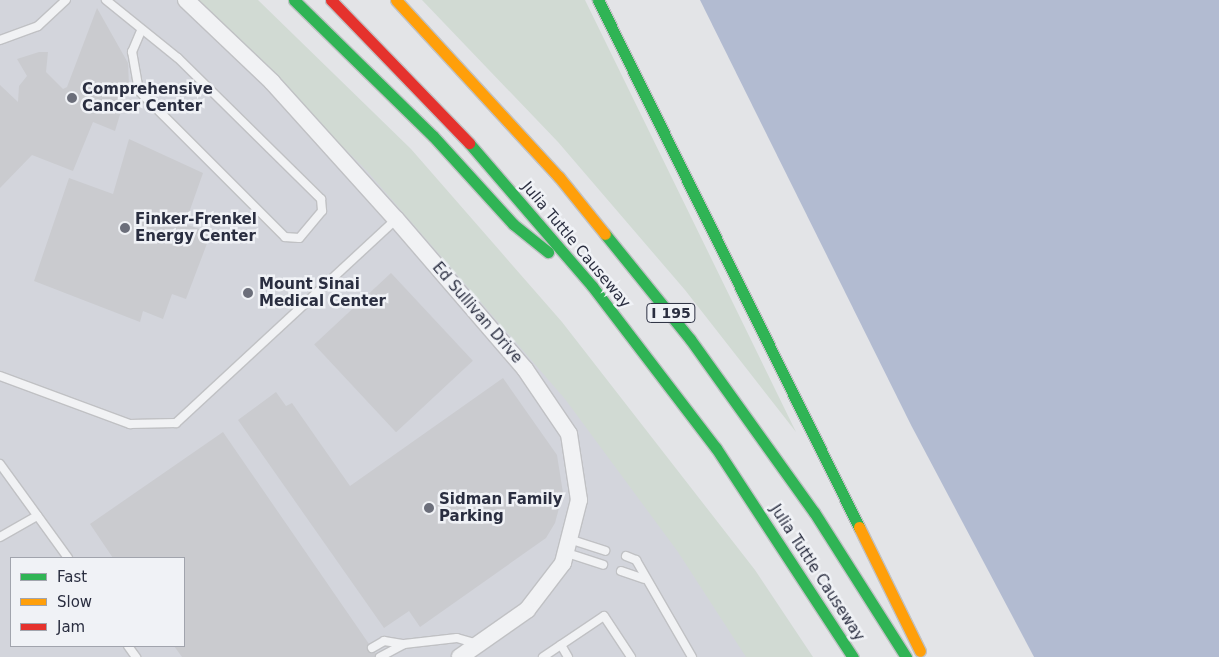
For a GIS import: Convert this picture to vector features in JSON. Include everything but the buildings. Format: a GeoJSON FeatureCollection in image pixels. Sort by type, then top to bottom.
{"type":"FeatureCollection","features":[{"type":"Feature","properties":{"kind":"highway"},"geometry":{"type":"LineString","coordinates":[[294,0],[433,136],[514,224],[592,286]]}},
{"type":"Feature","properties":{"kind":"highway","name":"Julia Tuttle Causeway"},"geometry":{"type":"LineString","coordinates":[[331,0],[456,128],[592,286],[716,448],[853,657]]}},
{"type":"Feature","properties":{"kind":"highway","name":"Julia Tuttle Causeway"},"geometry":{"type":"LineString","coordinates":[[396,0],[559,177],[690,338],[819,520],[906,657]]}},
{"type":"Feature","properties":{"kind":"highway"},"geometry":{"type":"LineString","coordinates":[[598,0],[922,657]]}},
{"type":"Feature","properties":{"kind":"street","name":"Ed Sullivan Drive"},"geometry":{"type":"LineString","coordinates":[[186,0],[272,82],[396,219],[526,369],[561,418],[579,479],[570,546],[554,580],[527,610],[460,657]]}},
{"type":"Feature","properties":{"kind":"lane"},"geometry":{"type":"LineString","coordinates":[[0,40],[32,29],[66,0]]}},
{"type":"Feature","properties":{"kind":"lane"},"geometry":{"type":"LineString","coordinates":[[106,0],[141,31],[178,58],[321,199],[322,211],[299,238],[285,237],[139,91],[132,52],[141,31]]}},
{"type":"Feature","properties":{"kind":"lane"},"geometry":{"type":"LineString","coordinates":[[0,376],[130,424],[176,424],[396,219]]}},
{"type":"Feature","properties":{"kind":"lane"},"geometry":{"type":"LineString","coordinates":[[0,464],[67,557]]}},
{"type":"Feature","properties":{"kind":"lane"},"geometry":{"type":"LineString","coordinates":[[0,537],[37,516]]}},
{"type":"Feature","properties":{"kind":"lane"},"geometry":{"type":"LineString","coordinates":[[570,546],[605,550]]}},
{"type":"Feature","properties":{"kind":"lane"},"geometry":{"type":"LineString","coordinates":[[570,546],[603,565]]}},
{"type":"Feature","properties":{"kind":"lane"},"geometry":{"type":"LineString","coordinates":[[626,556],[636,560],[644,579],[692,657]]}},
{"type":"Feature","properties":{"kind":"lane"},"geometry":{"type":"LineString","coordinates":[[621,572],[644,579]]}},
{"type":"Feature","properties":{"kind":"lane"},"geometry":{"type":"LineString","coordinates":[[543,657],[604,616],[631,657]]}},
{"type":"Feature","properties":{"kind":"lane"},"geometry":{"type":"LineString","coordinates":[[372,648],[384,641],[404,644],[457,638],[478,644]]}},
{"type":"Feature","properties":{"kind":"lane"},"geometry":{"type":"LineString","coordinates":[[380,657],[404,644]]}},
{"type":"Feature","properties":{"kind":"lane"},"geometry":{"type":"LineString","coordinates":[[561,645],[568,657]]}},
{"type":"Feature","properties":{"kind":"shaded area","name":"Mount Sinai Medical Center"},"geometry":{"type":"Polygon","coordinates":[[[0,0],[224,0],[426,209],[759,657],[0,657],[0,0]]]}},
{"type":"Feature","properties":{"kind":"shaded area"},"geometry":{"type":"Polygon","coordinates":[[[198,0],[258,0],[411,149],[562,322],[755,570],[813,657],[746,657],[678,552],[565,399],[367,171],[198,0]]]}},
{"type":"Feature","properties":{"kind":"shaded area"},"geometry":{"type":"Polygon","coordinates":[[[422,0],[585,0],[796,432],[685,290],[558,142],[422,0]]]}},
{"type":"Feature","properties":{"kind":"water"},"geometry":{"type":"Polygon","coordinates":[[[700,0],[1219,0],[1219,657],[1034,657],[911,425],[700,0]]]}},
{"type":"Feature","properties":{"kind":"traffic: fast"},"geometry":{"type":"LineString","coordinates":[[294,0],[433,136],[513,224],[548,252]]}},
{"type":"Feature","properties":{"kind":"traffic: fast"},"geometry":{"type":"LineString","coordinates":[[598,0],[859,527]]}},
{"type":"Feature","properties":{"kind":"traffic: fast"},"geometry":{"type":"LineString","coordinates":[[469,143],[592,286],[716,448],[853,657]]}},
{"type":"Feature","properties":{"kind":"traffic: fast"},"geometry":{"type":"LineString","coordinates":[[605,234],[690,339],[814,512],[906,657]]}},
{"type":"Feature","properties":{"kind":"traffic: slow"},"geometry":{"type":"LineString","coordinates":[[396,0],[559,177],[605,234]]}},
{"type":"Feature","properties":{"kind":"traffic: slow"},"geometry":{"type":"LineString","coordinates":[[859,527],[920,651]]}},
{"type":"Feature","properties":{"kind":"traffic: jam"},"geometry":{"type":"LineString","coordinates":[[331,0],[469,143]]}},
{"type":"Feature","properties":{"kind":"place","name":"Comprehensive Cancer Center"},"geometry":{"type":"Point","coordinates":[72,98]}},
{"type":"Feature","properties":{"kind":"place","name":"Finker-Frenkel Energy Center"},"geometry":{"type":"Point","coordinates":[125,228]}},
{"type":"Feature","properties":{"kind":"place","name":"Mount Sinai Medical Center"},"geometry":{"type":"Point","coordinates":[248,293]}},
{"type":"Feature","properties":{"kind":"place","name":"Sidman Family Parking"},"geometry":{"type":"Point","coordinates":[429,508]}}]}
